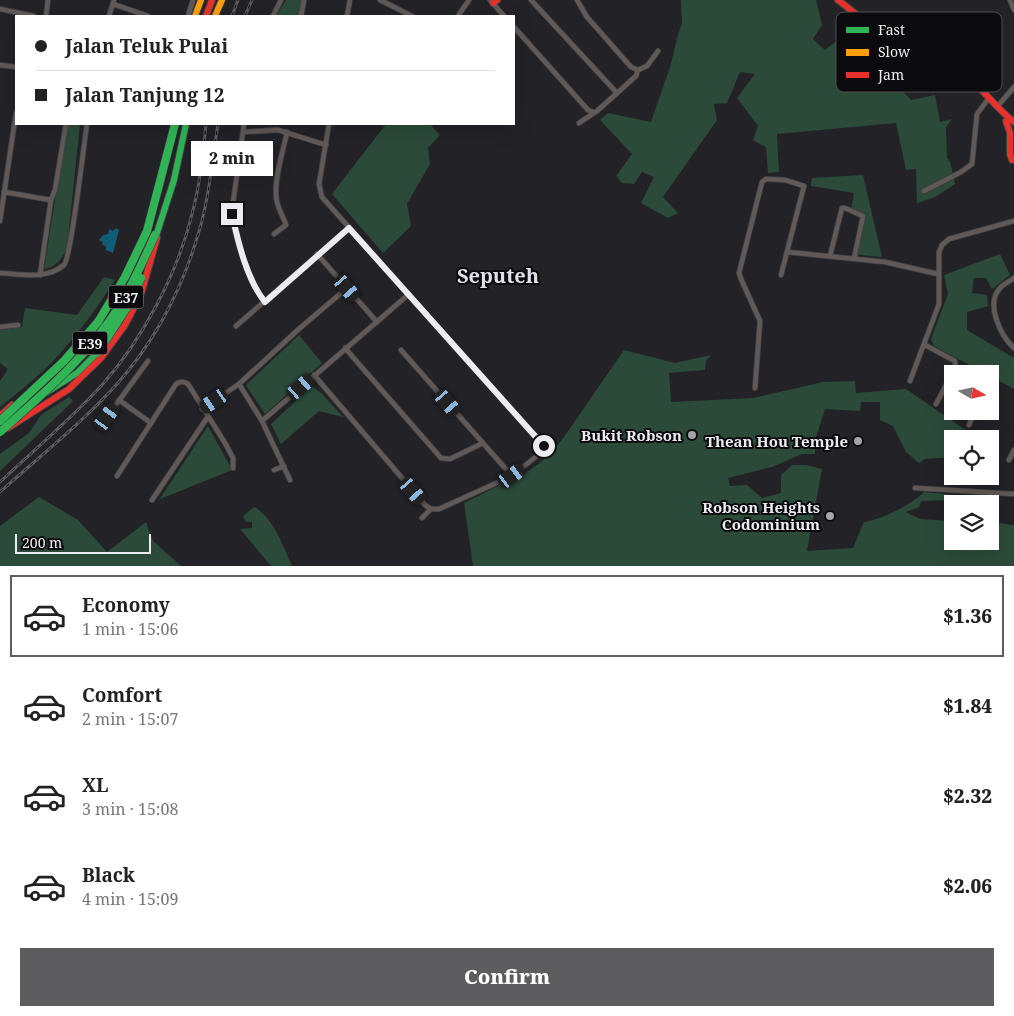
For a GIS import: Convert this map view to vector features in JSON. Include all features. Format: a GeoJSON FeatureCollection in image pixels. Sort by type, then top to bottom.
{"type":"FeatureCollection","features":[{"type":"Feature","properties":{"kind":"main road"},"geometry":{"type":"LineString","coordinates":[[195,15],[201,0]]}},
{"type":"Feature","properties":{"kind":"main road"},"geometry":{"type":"LineString","coordinates":[[201,15],[208,0]]}},
{"type":"Feature","properties":{"kind":"main road"},"geometry":{"type":"LineString","coordinates":[[206,15],[212,0]]}},
{"type":"Feature","properties":{"kind":"main road"},"geometry":{"type":"LineString","coordinates":[[214,15],[220,0]]}},
{"type":"Feature","properties":{"kind":"main road"},"geometry":{"type":"LineString","coordinates":[[838,0],[853,12]]}},
{"type":"Feature","properties":{"kind":"main road"},"geometry":{"type":"LineString","coordinates":[[984,92],[1014,129]]}},
{"type":"Feature","properties":{"kind":"main road"},"geometry":{"type":"LineString","coordinates":[[1004,115],[1014,118]]}},
{"type":"Feature","properties":{"kind":"main road"},"geometry":{"type":"LineString","coordinates":[[1004,115],[1010,133],[1010,154],[1013,163]]}},
{"type":"Feature","properties":{"kind":"main road","name":"E37"},"geometry":{"type":"LineString","coordinates":[[0,416],[67,358],[88,336],[127,277],[148,229],[164,174],[174,125]]}},
{"type":"Feature","properties":{"kind":"main road","name":"E39"},"geometry":{"type":"LineString","coordinates":[[0,421],[64,361],[98,322],[125,277],[147,232],[174,125]]}},
{"type":"Feature","properties":{"kind":"main road","name":"E39"},"geometry":{"type":"LineString","coordinates":[[0,432],[69,368],[104,329],[134,283],[157,233],[185,125]]}},
{"type":"Feature","properties":{"kind":"main road"},"geometry":{"type":"LineString","coordinates":[[1013,163],[1014,140]]}},
{"type":"Feature","properties":{"kind":"main road"},"geometry":{"type":"LineString","coordinates":[[0,432],[69,389],[101,358],[125,325],[141,294],[157,233]]}},
{"type":"Feature","properties":{"kind":"main road"},"geometry":{"type":"LineString","coordinates":[[34,401],[77,373],[98,352],[117,325],[136,291],[157,233]]}},
{"type":"Feature","properties":{"kind":"main road","name":"E37"},"geometry":{"type":"LineString","coordinates":[[0,432],[76,363],[108,323],[135,282],[157,233]]}},
{"type":"Feature","properties":{"kind":"street"},"geometry":{"type":"LineString","coordinates":[[46,15],[48,0]]}},
{"type":"Feature","properties":{"kind":"street"},"geometry":{"type":"LineString","coordinates":[[188,15],[193,0]]}},
{"type":"Feature","properties":{"kind":"street"},"geometry":{"type":"LineString","coordinates":[[274,15],[281,0]]}},
{"type":"Feature","properties":{"kind":"street"},"geometry":{"type":"LineString","coordinates":[[301,15],[304,0]]}},
{"type":"Feature","properties":{"kind":"street"},"geometry":{"type":"LineString","coordinates":[[347,15],[350,0]]}},
{"type":"Feature","properties":{"kind":"street"},"geometry":{"type":"LineString","coordinates":[[380,0],[410,15]]}},
{"type":"Feature","properties":{"kind":"street"},"geometry":{"type":"LineString","coordinates":[[459,15],[469,0]]}},
{"type":"Feature","properties":{"kind":"street"},"geometry":{"type":"LineString","coordinates":[[531,0],[617,93]]}},
{"type":"Feature","properties":{"kind":"street"},"geometry":{"type":"LineString","coordinates":[[577,0],[587,18],[631,67],[638,70],[647,66],[658,51]]}},
{"type":"Feature","properties":{"kind":"street"},"geometry":{"type":"LineString","coordinates":[[1010,0],[1014,10]]}},
{"type":"Feature","properties":{"kind":"street"},"geometry":{"type":"LineString","coordinates":[[493,1],[503,15]]}},
{"type":"Feature","properties":{"kind":"street"},"geometry":{"type":"LineString","coordinates":[[108,15],[113,2],[146,15]]}},
{"type":"Feature","properties":{"kind":"street"},"geometry":{"type":"LineString","coordinates":[[0,10],[28,15]]}},
{"type":"Feature","properties":{"kind":"street"},"geometry":{"type":"LineString","coordinates":[[515,28],[588,110],[593,112]]}},
{"type":"Feature","properties":{"kind":"street"},"geometry":{"type":"LineString","coordinates":[[0,65],[15,67]]}},
{"type":"Feature","properties":{"kind":"street"},"geometry":{"type":"LineString","coordinates":[[579,123],[597,111],[636,76],[638,70]]}},
{"type":"Feature","properties":{"kind":"street"},"geometry":{"type":"LineString","coordinates":[[1004,115],[1014,87]]}},
{"type":"Feature","properties":{"kind":"street"},"geometry":{"type":"LineString","coordinates":[[924,192],[972,164],[977,114],[989,98]]}},
{"type":"Feature","properties":{"kind":"street"},"geometry":{"type":"LineString","coordinates":[[0,221],[15,120]]}},
{"type":"Feature","properties":{"kind":"street"},"geometry":{"type":"LineString","coordinates":[[40,275],[51,200],[55,190],[66,125]]}},
{"type":"Feature","properties":{"kind":"street"},"geometry":{"type":"LineString","coordinates":[[0,273],[40,275],[58,269],[66,262],[87,125]]}},
{"type":"Feature","properties":{"kind":"street"},"geometry":{"type":"LineString","coordinates":[[244,125],[232,214],[238,240],[255,287],[265,302]]}},
{"type":"Feature","properties":{"kind":"street"},"geometry":{"type":"LineString","coordinates":[[314,375],[425,505],[431,509],[439,509],[512,476],[542,453],[544,446],[322,197],[319,191],[319,184],[329,125]]}},
{"type":"Feature","properties":{"kind":"street"},"geometry":{"type":"LineString","coordinates":[[243,132],[278,130],[326,145]]}},
{"type":"Feature","properties":{"kind":"street"},"geometry":{"type":"LineString","coordinates":[[274,234],[286,225],[278,206],[276,195],[280,162],[287,132]]}},
{"type":"Feature","properties":{"kind":"street"},"geometry":{"type":"LineString","coordinates":[[755,388],[760,321],[739,276],[762,182],[766,179],[785,180],[804,186],[781,275]]}},
{"type":"Feature","properties":{"kind":"street"},"geometry":{"type":"LineString","coordinates":[[4,192],[51,200]]}},
{"type":"Feature","properties":{"kind":"street"},"geometry":{"type":"LineString","coordinates":[[830,256],[842,208],[863,216],[854,259]]}},
{"type":"Feature","properties":{"kind":"street"},"geometry":{"type":"LineString","coordinates":[[910,381],[925,345],[940,300],[939,252],[945,242],[1014,221]]}},
{"type":"Feature","properties":{"kind":"street"},"geometry":{"type":"LineString","coordinates":[[236,326],[349,228]]}},
{"type":"Feature","properties":{"kind":"street"},"geometry":{"type":"LineString","coordinates":[[787,252],[885,262],[938,274]]}},
{"type":"Feature","properties":{"kind":"street"},"geometry":{"type":"LineString","coordinates":[[317,254],[376,322]]}},
{"type":"Feature","properties":{"kind":"street"},"geometry":{"type":"LineString","coordinates":[[1014,278],[1000,287],[995,310],[999,328],[1014,348]]}},
{"type":"Feature","properties":{"kind":"street"},"geometry":{"type":"LineString","coordinates":[[202,409],[239,384],[347,288]]}},
{"type":"Feature","properties":{"kind":"street"},"geometry":{"type":"LineString","coordinates":[[262,422],[409,294]]}},
{"type":"Feature","properties":{"kind":"street"},"geometry":{"type":"LineString","coordinates":[[0,327],[18,325]]}},
{"type":"Feature","properties":{"kind":"street"},"geometry":{"type":"LineString","coordinates":[[925,345],[955,361],[956,365]]}},
{"type":"Feature","properties":{"kind":"street"},"geometry":{"type":"LineString","coordinates":[[345,348],[441,458],[450,459],[483,443]]}},
{"type":"Feature","properties":{"kind":"street"},"geometry":{"type":"LineString","coordinates":[[401,350],[512,476]]}},
{"type":"Feature","properties":{"kind":"street"},"geometry":{"type":"LineString","coordinates":[[107,417],[148,361]]}},
{"type":"Feature","properties":{"kind":"street"},"geometry":{"type":"LineString","coordinates":[[117,476],[176,384],[181,382],[188,384],[233,458],[233,468]]}},
{"type":"Feature","properties":{"kind":"street"},"geometry":{"type":"LineString","coordinates":[[239,384],[262,422],[290,480]]}},
{"type":"Feature","properties":{"kind":"street"},"geometry":{"type":"LineString","coordinates":[[936,404],[944,390]]}},
{"type":"Feature","properties":{"kind":"street"},"geometry":{"type":"LineString","coordinates":[[119,400],[151,423]]}},
{"type":"Feature","properties":{"kind":"street"},"geometry":{"type":"LineString","coordinates":[[152,500],[208,418]]}},
{"type":"Feature","properties":{"kind":"street"},"geometry":{"type":"LineString","coordinates":[[969,425],[971,420]]}},
{"type":"Feature","properties":{"kind":"street"},"geometry":{"type":"LineString","coordinates":[[1009,460],[1014,450]]}},
{"type":"Feature","properties":{"kind":"street"},"geometry":{"type":"LineString","coordinates":[[274,470],[284,466]]}},
{"type":"Feature","properties":{"kind":"street"},"geometry":{"type":"LineString","coordinates":[[916,488],[1014,494]]}},
{"type":"Feature","properties":{"kind":"street"},"geometry":{"type":"LineString","coordinates":[[422,518],[431,509]]}},
{"type":"Feature","properties":{"kind":"green space"},"geometry":{"type":"Polygon","coordinates":[[[286,0],[302,0],[300,15],[277,15],[286,0]]]}},
{"type":"Feature","properties":{"kind":"green space"},"geometry":{"type":"Polygon","coordinates":[[[681,0],[816,0],[822,25],[813,39],[825,50],[836,41],[836,92],[904,92],[911,100],[935,95],[940,122],[952,119],[946,127],[947,158],[950,162],[955,184],[935,197],[917,203],[916,169],[906,170],[896,123],[777,134],[779,172],[768,173],[766,147],[753,140],[758,126],[737,98],[755,74],[740,72],[727,103],[714,104],[717,120],[663,197],[678,213],[668,218],[641,203],[654,177],[642,172],[634,184],[622,183],[616,176],[632,154],[600,120],[608,113],[651,122],[671,64],[682,23],[681,0]]]}},
{"type":"Feature","properties":{"kind":"green space"},"geometry":{"type":"Polygon","coordinates":[[[67,125],[80,125],[67,248],[58,262],[52,267],[44,269],[67,125]]]}},
{"type":"Feature","properties":{"kind":"green space"},"geometry":{"type":"Polygon","coordinates":[[[385,125],[431,125],[440,135],[428,148],[430,164],[407,204],[411,226],[383,253],[332,194],[385,125]]]}},
{"type":"Feature","properties":{"kind":"green space"},"geometry":{"type":"Polygon","coordinates":[[[863,175],[882,257],[851,254],[857,249],[864,214],[851,210],[854,193],[811,186],[812,178],[863,175]]]}},
{"type":"Feature","properties":{"kind":"green space"},"geometry":{"type":"Polygon","coordinates":[[[1000,254],[1010,275],[992,289],[986,278],[974,278],[972,293],[987,295],[988,306],[967,312],[967,330],[1014,358],[1014,389],[999,381],[999,365],[969,365],[934,346],[931,339],[948,294],[944,275],[1000,254]]]}},
{"type":"Feature","properties":{"kind":"green space"},"geometry":{"type":"Polygon","coordinates":[[[104,277],[115,280],[81,328],[42,372],[0,407],[0,381],[8,369],[0,363],[0,330],[22,327],[25,308],[77,315],[104,277]]]}},
{"type":"Feature","properties":{"kind":"green space"},"geometry":{"type":"Polygon","coordinates":[[[299,335],[322,363],[265,414],[246,385],[299,335]]]}},
{"type":"Feature","properties":{"kind":"green space"},"geometry":{"type":"Polygon","coordinates":[[[624,350],[675,363],[711,355],[706,361],[705,370],[669,373],[671,402],[753,398],[823,382],[855,381],[856,393],[906,389],[944,415],[944,420],[951,420],[966,430],[944,430],[944,458],[925,459],[919,463],[906,452],[893,426],[880,420],[880,402],[861,402],[860,411],[825,409],[816,437],[815,454],[802,454],[772,467],[728,478],[730,486],[747,485],[762,498],[781,493],[781,475],[792,465],[806,465],[822,469],[807,551],[853,548],[864,522],[896,511],[912,502],[924,492],[955,495],[944,495],[944,500],[921,501],[919,507],[906,512],[920,519],[944,520],[944,550],[999,550],[999,523],[1014,525],[1014,566],[473,566],[464,503],[530,470],[550,455],[552,446],[557,446],[624,350]]]}},
{"type":"Feature","properties":{"kind":"green space"},"geometry":{"type":"Polygon","coordinates":[[[312,386],[343,417],[319,411],[281,444],[271,424],[312,386]]]}},
{"type":"Feature","properties":{"kind":"green space"},"geometry":{"type":"Polygon","coordinates":[[[69,397],[73,401],[0,471],[0,454],[29,433],[41,415],[69,397]]]}},
{"type":"Feature","properties":{"kind":"green space"},"geometry":{"type":"Polygon","coordinates":[[[208,426],[232,470],[160,499],[163,494],[208,426]]]}},
{"type":"Feature","properties":{"kind":"green space"},"geometry":{"type":"Polygon","coordinates":[[[39,497],[78,520],[107,552],[146,522],[153,541],[181,566],[0,566],[0,526],[39,497]]]}},
{"type":"Feature","properties":{"kind":"green space"},"geometry":{"type":"Polygon","coordinates":[[[254,507],[267,517],[292,566],[271,566],[240,529],[252,528],[252,522],[246,522],[243,516],[254,507]]]}},
{"type":"Feature","properties":{"kind":"water"},"geometry":{"type":"Polygon","coordinates":[[[116,228],[119,230],[113,253],[106,250],[106,246],[102,245],[103,242],[99,240],[103,235],[108,234],[109,229],[113,231],[116,228]]]}},
{"type":"Feature","properties":{"kind":"railway"},"geometry":{"type":"LineString","coordinates":[[232,15],[238,0]]}},
{"type":"Feature","properties":{"kind":"railway"},"geometry":{"type":"LineString","coordinates":[[245,15],[252,0]]}},
{"type":"Feature","properties":{"kind":"railway"},"geometry":{"type":"LineString","coordinates":[[0,482],[102,385],[131,348],[157,305],[178,259],[192,214],[197,192],[206,125]]}},
{"type":"Feature","properties":{"kind":"railway"},"geometry":{"type":"LineString","coordinates":[[0,492],[104,398],[131,367],[156,330],[177,291],[200,228],[209,189],[218,125]]}},
{"type":"Feature","properties":{"kind":"traffic: fast"},"geometry":{"type":"LineString","coordinates":[[0,421],[64,361],[98,322],[125,277],[147,231],[175,125]]}},
{"type":"Feature","properties":{"kind":"traffic: fast"},"geometry":{"type":"LineString","coordinates":[[154,242],[174,180],[186,125]]}},
{"type":"Feature","properties":{"kind":"traffic: fast"},"geometry":{"type":"LineString","coordinates":[[0,432],[64,374],[107,325],[129,289],[155,235]]}},
{"type":"Feature","properties":{"kind":"traffic: fast"},"geometry":{"type":"LineString","coordinates":[[98,352],[127,307],[141,278]]}},
{"type":"Feature","properties":{"kind":"traffic: fast"},"geometry":{"type":"LineString","coordinates":[[47,392],[77,373],[98,352]]}},
{"type":"Feature","properties":{"kind":"traffic: slow"},"geometry":{"type":"LineString","coordinates":[[195,15],[201,0]]}},
{"type":"Feature","properties":{"kind":"traffic: slow"},"geometry":{"type":"LineString","coordinates":[[215,15],[222,0]]}},
{"type":"Feature","properties":{"kind":"traffic: jam"},"geometry":{"type":"LineString","coordinates":[[206,15],[212,0]]}},
{"type":"Feature","properties":{"kind":"traffic: jam"},"geometry":{"type":"LineString","coordinates":[[493,3],[497,0]]}},
{"type":"Feature","properties":{"kind":"traffic: jam"},"geometry":{"type":"LineString","coordinates":[[838,0],[853,12]]}},
{"type":"Feature","properties":{"kind":"traffic: jam"},"geometry":{"type":"LineString","coordinates":[[984,92],[1014,122]]}},
{"type":"Feature","properties":{"kind":"traffic: jam"},"geometry":{"type":"LineString","coordinates":[[1006,121],[1010,133],[1010,154],[1012,160]]}},
{"type":"Feature","properties":{"kind":"traffic: jam"},"geometry":{"type":"LineString","coordinates":[[8,428],[69,389],[101,358],[125,325],[141,294],[157,238]]}},
{"type":"Feature","properties":{"kind":"traffic: jam"},"geometry":{"type":"LineString","coordinates":[[0,416],[12,405]]}},
{"type":"Feature","properties":{"kind":"place","name":"Bukit Robson"},"geometry":{"type":"Point","coordinates":[692,435]}},
{"type":"Feature","properties":{"kind":"place","name":"Thean Hou Temple"},"geometry":{"type":"Point","coordinates":[858,441]}},
{"type":"Feature","properties":{"kind":"place","name":"Robson Heights Codominium"},"geometry":{"type":"Point","coordinates":[830,516]}},
{"type":"Feature","properties":{"kind":"district","name":"Seputeh"},"geometry":{"type":"Point","coordinates":[498,275]}},
{"type":"Feature","properties":{"kind":"route"},"geometry":{"type":"LineString","coordinates":[[232,214],[238,240],[255,287],[265,302],[317,254],[349,228],[544,446]]}}]}
